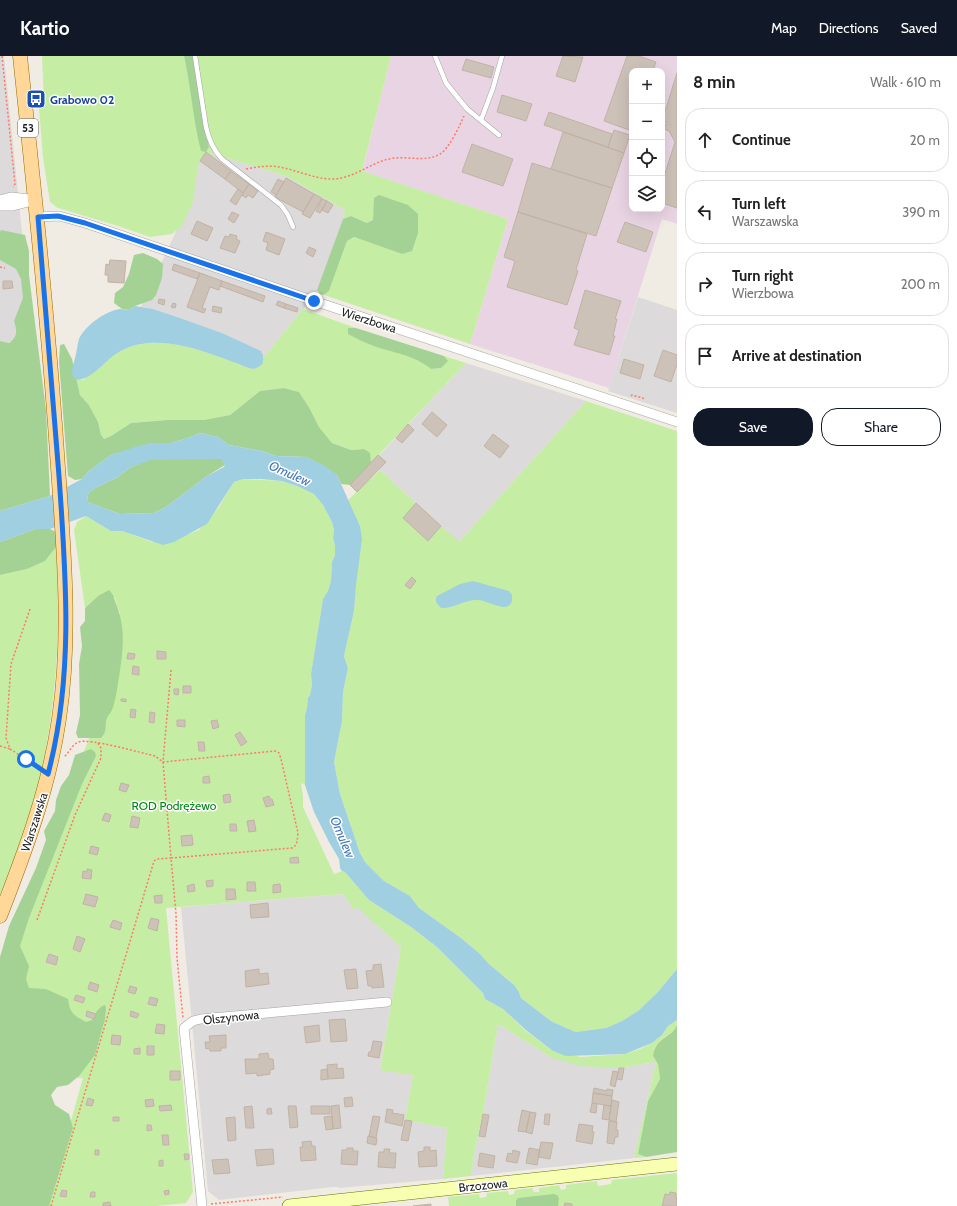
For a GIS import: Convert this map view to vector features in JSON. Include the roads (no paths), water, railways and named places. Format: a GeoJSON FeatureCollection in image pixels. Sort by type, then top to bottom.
{"type":"FeatureCollection","features":[{"type":"Feature","properties":{"kind":"main road","name":"Warszawska"},"geometry":{"type":"LineString","coordinates":[[0,916],[25,852],[48,774],[61,705],[66,654],[66,599],[63,538],[49,342],[38,217],[20,56]]}},
{"type":"Feature","properties":{"kind":"main road","name":"Brzozowa"},"geometry":{"type":"LineString","coordinates":[[288,1206],[364,1202],[677,1164]]}},
{"type":"Feature","properties":{"kind":"street"},"geometry":{"type":"LineString","coordinates":[[0,200],[11,197],[36,200]]}},
{"type":"Feature","properties":{"kind":"street"},"geometry":{"type":"LineString","coordinates":[[0,206],[13,206],[36,200]]}},
{"type":"Feature","properties":{"kind":"street","name":"Wierzbowa"},"geometry":{"type":"LineString","coordinates":[[38,217],[58,216],[85,223],[322,304],[677,422]]}},
{"type":"Feature","properties":{"kind":"street","name":"Olszynowa"},"geometry":{"type":"LineString","coordinates":[[202,1206],[184,1028],[193,1021],[200,1020],[387,1002]]}},
{"type":"Feature","properties":{"kind":"lane"},"geometry":{"type":"LineString","coordinates":[[195,56],[208,138],[217,154],[281,205],[288,215],[293,227]]}},
{"type":"Feature","properties":{"kind":"lane"},"geometry":{"type":"LineString","coordinates":[[435,56],[446,83],[467,109],[499,135]]}},
{"type":"Feature","properties":{"kind":"lane"},"geometry":{"type":"LineString","coordinates":[[481,120],[493,88],[502,56]]}},
{"type":"Feature","properties":{"kind":"water"},"geometry":{"type":"Polygon","coordinates":[[[135,306],[153,309],[222,333],[261,351],[264,360],[260,366],[253,369],[191,348],[161,343],[147,343],[133,346],[119,352],[88,377],[76,380],[72,369],[78,341],[82,334],[91,324],[102,316],[114,310],[129,310],[135,306]]]}},
{"type":"Feature","properties":{"kind":"water","name":"Omulew"},"geometry":{"type":"Polygon","coordinates":[[[200,433],[218,437],[229,445],[262,451],[276,456],[307,457],[325,466],[337,475],[360,526],[362,539],[354,611],[344,656],[348,668],[343,692],[342,721],[334,762],[340,794],[360,853],[365,862],[384,881],[410,896],[419,908],[461,938],[480,954],[489,964],[514,985],[521,998],[551,1021],[576,1032],[606,1028],[622,1021],[638,1011],[658,992],[677,969],[677,1020],[668,1026],[662,1035],[652,1043],[625,1054],[566,1056],[553,1051],[527,1031],[503,1009],[485,999],[483,993],[437,947],[411,927],[369,900],[340,868],[339,859],[314,812],[305,785],[305,715],[312,685],[311,674],[323,599],[328,591],[331,581],[332,562],[335,555],[333,538],[334,530],[332,522],[323,505],[314,494],[282,481],[243,479],[234,482],[207,524],[174,542],[163,545],[122,531],[111,531],[86,516],[50,529],[35,529],[0,542],[0,511],[50,496],[82,479],[89,471],[111,455],[138,446],[153,443],[171,443],[200,433]],[[221,459],[151,460],[131,467],[118,477],[95,488],[88,494],[87,502],[120,514],[154,513],[166,507],[207,476],[225,465],[221,459]]]}},
{"type":"Feature","properties":{"kind":"water"},"geometry":{"type":"Polygon","coordinates":[[[473,581],[509,591],[512,595],[511,604],[502,607],[481,600],[473,600],[446,608],[441,608],[437,604],[437,596],[460,584],[473,581]]]}},
{"type":"Feature","properties":{"kind":"place","name":"Grabowo 02"},"geometry":{"type":"Point","coordinates":[36,99]}},
{"type":"Feature","properties":{"kind":"park label","name":"ROD Podrężewo"},"geometry":{"type":"Point","coordinates":[174,805]}}]}
